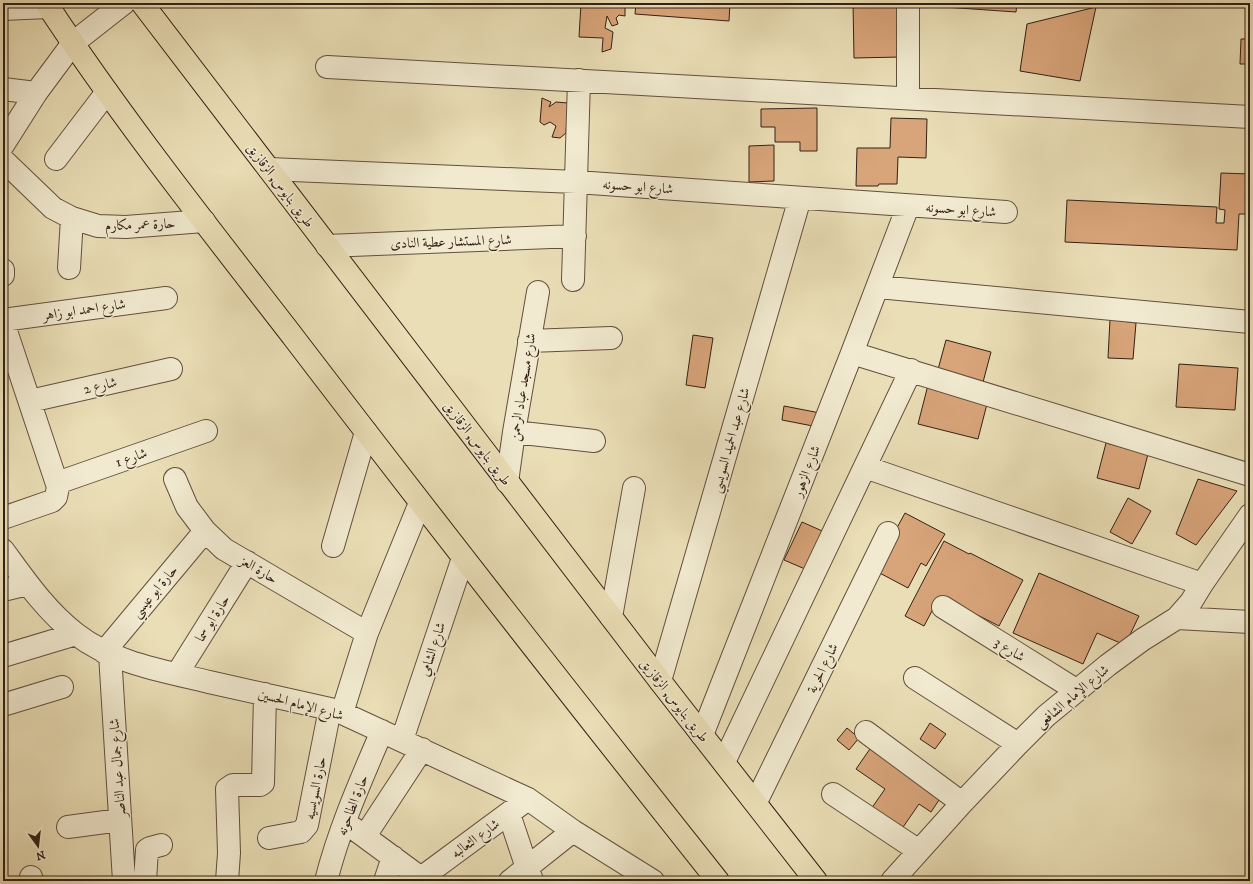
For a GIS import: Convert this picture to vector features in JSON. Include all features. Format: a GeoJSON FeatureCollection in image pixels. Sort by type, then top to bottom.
{"type":"FeatureCollection","features":[{"type":"Feature","properties":{"kind":"main road","name":"طريق بنايوس, الزقازيق"},"geometry":{"type":"LineString","coordinates":[[142,3],[611,618],[756,802],[816,881]]}},
{"type":"Feature","properties":{"kind":"main road"},"geometry":{"type":"LineString","coordinates":[[47,5],[107,92],[420,503],[718,881]]}},
{"type":"Feature","properties":{"kind":"street"},"geometry":{"type":"LineString","coordinates":[[3,145],[36,93],[73,43],[124,3]]}},
{"type":"Feature","properties":{"kind":"street"},"geometry":{"type":"LineString","coordinates":[[908,3],[908,98]]}},
{"type":"Feature","properties":{"kind":"street"},"geometry":{"type":"LineString","coordinates":[[3,10],[47,5]]}},
{"type":"Feature","properties":{"kind":"street"},"geometry":{"type":"LineString","coordinates":[[327,67],[1250,117]]}},
{"type":"Feature","properties":{"kind":"street"},"geometry":{"type":"LineString","coordinates":[[573,280],[580,80]]}},
{"type":"Feature","properties":{"kind":"street"},"geometry":{"type":"LineString","coordinates":[[3,89],[36,93]]}},
{"type":"Feature","properties":{"kind":"street"},"geometry":{"type":"LineString","coordinates":[[56,159],[107,92]]}},
{"type":"Feature","properties":{"kind":"street","name":"حارة عمر مكارم"},"geometry":{"type":"LineString","coordinates":[[3,160],[53,208],[72,218],[98,226],[126,227],[204,221]]}},
{"type":"Feature","properties":{"kind":"street","name":"شارع ابو حسونه"},"geometry":{"type":"LineString","coordinates":[[269,169],[576,182],[1006,212]]}},
{"type":"Feature","properties":{"kind":"street","name":"شارع عبد الحميد السويسي"},"geometry":{"type":"LineString","coordinates":[[660,681],[800,198]]}},
{"type":"Feature","properties":{"kind":"street","name":"شارع الزهور"},"geometry":{"type":"LineString","coordinates":[[702,735],[878,287],[908,206]]}},
{"type":"Feature","properties":{"kind":"street"},"geometry":{"type":"LineString","coordinates":[[69,268],[72,218]]}},
{"type":"Feature","properties":{"kind":"street","name":"شارع المستشار عطية النادى"},"geometry":{"type":"LineString","coordinates":[[327,246],[574,236]]}},
{"type":"Feature","properties":{"kind":"street"},"geometry":{"type":"LineString","coordinates":[[3,270],[3,275]]}},
{"type":"Feature","properties":{"kind":"street"},"geometry":{"type":"LineString","coordinates":[[878,287],[1250,322]]}},
{"type":"Feature","properties":{"kind":"street","name":"شارع مسجد عباد الرحمن"},"geometry":{"type":"LineString","coordinates":[[507,482],[538,292]]}},
{"type":"Feature","properties":{"kind":"street","name":"شارع احمد ابو زاهر"},"geometry":{"type":"LineString","coordinates":[[4,329],[166,298]]}},
{"type":"Feature","properties":{"kind":"street"},"geometry":{"type":"LineString","coordinates":[[3,518],[52,501],[58,492],[57,483],[30,401],[4,329]]}},
{"type":"Feature","properties":{"kind":"street"},"geometry":{"type":"LineString","coordinates":[[529,341],[611,338]]}},
{"type":"Feature","properties":{"kind":"street"},"geometry":{"type":"LineString","coordinates":[[852,353],[1250,475]]}},
{"type":"Feature","properties":{"kind":"street","name":"شارع 2"},"geometry":{"type":"LineString","coordinates":[[30,401],[171,369]]}},
{"type":"Feature","properties":{"kind":"street"},"geometry":{"type":"LineString","coordinates":[[724,762],[910,370]]}},
{"type":"Feature","properties":{"kind":"street","name":"شارع 1"},"geometry":{"type":"LineString","coordinates":[[57,483],[206,431]]}},
{"type":"Feature","properties":{"kind":"street"},"geometry":{"type":"LineString","coordinates":[[333,546],[366,432]]}},
{"type":"Feature","properties":{"kind":"street"},"geometry":{"type":"LineString","coordinates":[[514,432],[594,441]]}},
{"type":"Feature","properties":{"kind":"street"},"geometry":{"type":"LineString","coordinates":[[865,467],[1202,584]]}},
{"type":"Feature","properties":{"kind":"street","name":"حارة العز"},"geometry":{"type":"LineString","coordinates":[[175,479],[187,507],[205,531],[224,549],[367,633]]}},
{"type":"Feature","properties":{"kind":"street"},"geometry":{"type":"LineString","coordinates":[[611,618],[634,488]]}},
{"type":"Feature","properties":{"kind":"street","name":"حارة السويسيه"},"geometry":{"type":"LineString","coordinates":[[269,838],[301,832],[308,825],[336,711],[420,503]]}},
{"type":"Feature","properties":{"kind":"street","name":"شارع الإمام الشافعى"},"geometry":{"type":"LineString","coordinates":[[892,881],[962,803],[1046,716],[1108,665],[1142,640],[1177,618],[1192,602],[1202,584],[1243,535],[1250,515]]}},
{"type":"Feature","properties":{"kind":"street","name":"حارة ابو عيسي"},"geometry":{"type":"LineString","coordinates":[[107,653],[205,531]]}},
{"type":"Feature","properties":{"kind":"street","name":"شارع الحرية"},"geometry":{"type":"LineString","coordinates":[[756,802],[888,532]]}},
{"type":"Feature","properties":{"kind":"street","name":"شارع الإمام الحسين"},"geometry":{"type":"LineString","coordinates":[[3,550],[50,611],[76,634],[107,653],[125,660],[177,674],[336,711],[422,749],[528,799],[573,831],[653,881]]}},
{"type":"Feature","properties":{"kind":"street","name":"شارع الشامي"},"geometry":{"type":"LineString","coordinates":[[402,740],[463,558]]}},
{"type":"Feature","properties":{"kind":"street","name":"حارة ابو سما"},"geometry":{"type":"LineString","coordinates":[[177,674],[247,562]]}},
{"type":"Feature","properties":{"kind":"street"},"geometry":{"type":"LineString","coordinates":[[3,590],[28,584]]}},
{"type":"Feature","properties":{"kind":"street","name":"شارع 3"},"geometry":{"type":"LineString","coordinates":[[943,607],[1076,690]]}},
{"type":"Feature","properties":{"kind":"street"},"geometry":{"type":"LineString","coordinates":[[1177,618],[1250,622]]}},
{"type":"Feature","properties":{"kind":"street"},"geometry":{"type":"LineString","coordinates":[[3,656],[76,634]]}},
{"type":"Feature","properties":{"kind":"street","name":"شارع جمال عبد الناصر"},"geometry":{"type":"LineString","coordinates":[[107,653],[124,881]]}},
{"type":"Feature","properties":{"kind":"street"},"geometry":{"type":"LineString","coordinates":[[915,678],[1018,744]]}},
{"type":"Feature","properties":{"kind":"street"},"geometry":{"type":"LineString","coordinates":[[3,705],[62,688]]}},
{"type":"Feature","properties":{"kind":"street"},"geometry":{"type":"LineString","coordinates":[[227,881],[229,831],[227,789],[233,784],[260,785],[263,783],[265,694]]}},
{"type":"Feature","properties":{"kind":"street"},"geometry":{"type":"LineString","coordinates":[[3,702],[3,721]]}},
{"type":"Feature","properties":{"kind":"street","name":"حارة الطاحونه"},"geometry":{"type":"LineString","coordinates":[[326,881],[345,821],[382,731]]}},
{"type":"Feature","properties":{"kind":"street"},"geometry":{"type":"LineString","coordinates":[[866,732],[962,803]]}},
{"type":"Feature","properties":{"kind":"street"},"geometry":{"type":"LineString","coordinates":[[365,836],[422,749]]}},
{"type":"Feature","properties":{"kind":"street"},"geometry":{"type":"LineString","coordinates":[[833,794],[918,852]]}},
{"type":"Feature","properties":{"kind":"street","name":"شارع الثعالبه"},"geometry":{"type":"LineString","coordinates":[[345,821],[420,879],[528,799]]}},
{"type":"Feature","properties":{"kind":"street"},"geometry":{"type":"LineString","coordinates":[[509,814],[523,877]]}},
{"type":"Feature","properties":{"kind":"street"},"geometry":{"type":"LineString","coordinates":[[68,827],[120,820]]}},
{"type":"Feature","properties":{"kind":"street"},"geometry":{"type":"LineString","coordinates":[[523,877],[573,831]]}},
{"type":"Feature","properties":{"kind":"street"},"geometry":{"type":"LineString","coordinates":[[145,881],[147,850],[161,845]]}},
{"type":"Feature","properties":{"kind":"street"},"geometry":{"type":"LineString","coordinates":[[385,881],[393,857]]}},
{"type":"Feature","properties":{"kind":"building"},"geometry":{"type":"Polygon","coordinates":[[[581,3],[625,3],[625,16],[619,15],[616,18],[618,24],[612,26],[607,16],[605,28],[613,32],[611,49],[602,52],[603,38],[579,37],[581,3]]]}},
{"type":"Feature","properties":{"kind":"building"},"geometry":{"type":"Polygon","coordinates":[[[636,3],[730,3],[729,21],[635,14],[636,3]]]}},
{"type":"Feature","properties":{"kind":"building"},"geometry":{"type":"Polygon","coordinates":[[[853,3],[900,3],[901,57],[854,58],[853,3]]]}},
{"type":"Feature","properties":{"kind":"building"},"geometry":{"type":"Polygon","coordinates":[[[930,3],[1017,3],[1016,12],[930,6],[930,3]]]}},
{"type":"Feature","properties":{"kind":"building"},"geometry":{"type":"Polygon","coordinates":[[[1096,7],[1080,81],[1020,71],[1027,24],[1096,7]]]}},
{"type":"Feature","properties":{"kind":"building"},"geometry":{"type":"Polygon","coordinates":[[[1241,39],[1250,39],[1250,64],[1240,64],[1241,39]]]}},
{"type":"Feature","properties":{"kind":"building"},"geometry":{"type":"Polygon","coordinates":[[[542,98],[551,102],[549,107],[556,102],[568,103],[566,133],[560,138],[552,137],[556,126],[550,122],[544,125],[540,122],[542,98]]]}},
{"type":"Feature","properties":{"kind":"building"},"geometry":{"type":"Polygon","coordinates":[[[817,108],[817,151],[800,151],[800,142],[775,142],[775,127],[761,127],[761,109],[817,108]]]}},
{"type":"Feature","properties":{"kind":"building"},"geometry":{"type":"Polygon","coordinates":[[[891,118],[927,119],[926,158],[898,157],[897,184],[856,186],[857,148],[890,148],[891,118]]]}},
{"type":"Feature","properties":{"kind":"building"},"geometry":{"type":"Polygon","coordinates":[[[774,145],[774,181],[749,182],[749,146],[774,145]]]}},
{"type":"Feature","properties":{"kind":"building"},"geometry":{"type":"Polygon","coordinates":[[[1221,173],[1250,174],[1250,214],[1239,214],[1237,250],[1065,242],[1067,200],[1217,207],[1216,223],[1224,223],[1225,210],[1219,209],[1221,173]]]}},
{"type":"Feature","properties":{"kind":"building"},"geometry":{"type":"Polygon","coordinates":[[[1110,319],[1136,323],[1133,359],[1108,358],[1110,319]]]}},
{"type":"Feature","properties":{"kind":"building"},"geometry":{"type":"Polygon","coordinates":[[[693,335],[713,338],[705,388],[686,385],[693,335]]]}},
{"type":"Feature","properties":{"kind":"building"},"geometry":{"type":"Polygon","coordinates":[[[946,340],[991,352],[982,386],[937,373],[946,340]]]}},
{"type":"Feature","properties":{"kind":"building"},"geometry":{"type":"Polygon","coordinates":[[[1179,364],[1238,368],[1235,410],[1176,407],[1179,364]]]}},
{"type":"Feature","properties":{"kind":"building"},"geometry":{"type":"Polygon","coordinates":[[[928,385],[988,400],[978,439],[918,424],[928,385]]]}},
{"type":"Feature","properties":{"kind":"building"},"geometry":{"type":"Polygon","coordinates":[[[784,406],[820,413],[818,427],[782,420],[784,406]]]}},
{"type":"Feature","properties":{"kind":"building"},"geometry":{"type":"Polygon","coordinates":[[[1106,443],[1148,454],[1139,489],[1097,478],[1106,443]]]}},
{"type":"Feature","properties":{"kind":"building"},"geometry":{"type":"Polygon","coordinates":[[[1198,479],[1237,491],[1196,545],[1176,534],[1198,479]]]}},
{"type":"Feature","properties":{"kind":"building"},"geometry":{"type":"Polygon","coordinates":[[[1128,498],[1151,511],[1132,544],[1110,532],[1128,498]]]}},
{"type":"Feature","properties":{"kind":"building"},"geometry":{"type":"Polygon","coordinates":[[[905,513],[945,534],[926,566],[921,563],[908,588],[874,570],[905,513]]]}},
{"type":"Feature","properties":{"kind":"building"},"geometry":{"type":"Polygon","coordinates":[[[802,522],[829,534],[812,572],[784,560],[802,522]]]}},
{"type":"Feature","properties":{"kind":"building"},"geometry":{"type":"Polygon","coordinates":[[[944,541],[1023,580],[999,626],[940,596],[924,626],[905,616],[944,541]]]}},
{"type":"Feature","properties":{"kind":"building"},"geometry":{"type":"Polygon","coordinates":[[[1039,573],[1139,616],[1125,645],[1097,633],[1083,664],[1013,633],[1039,573]]]}},
{"type":"Feature","properties":{"kind":"building"},"geometry":{"type":"Polygon","coordinates":[[[930,723],[946,734],[935,749],[920,739],[930,723]]]}},
{"type":"Feature","properties":{"kind":"building"},"geometry":{"type":"Polygon","coordinates":[[[847,728],[859,738],[849,750],[837,740],[847,728]]]}},
{"type":"Feature","properties":{"kind":"building"},"geometry":{"type":"Polygon","coordinates":[[[872,746],[943,794],[931,812],[919,804],[901,830],[871,809],[885,789],[856,769],[872,746]]]}}]}
